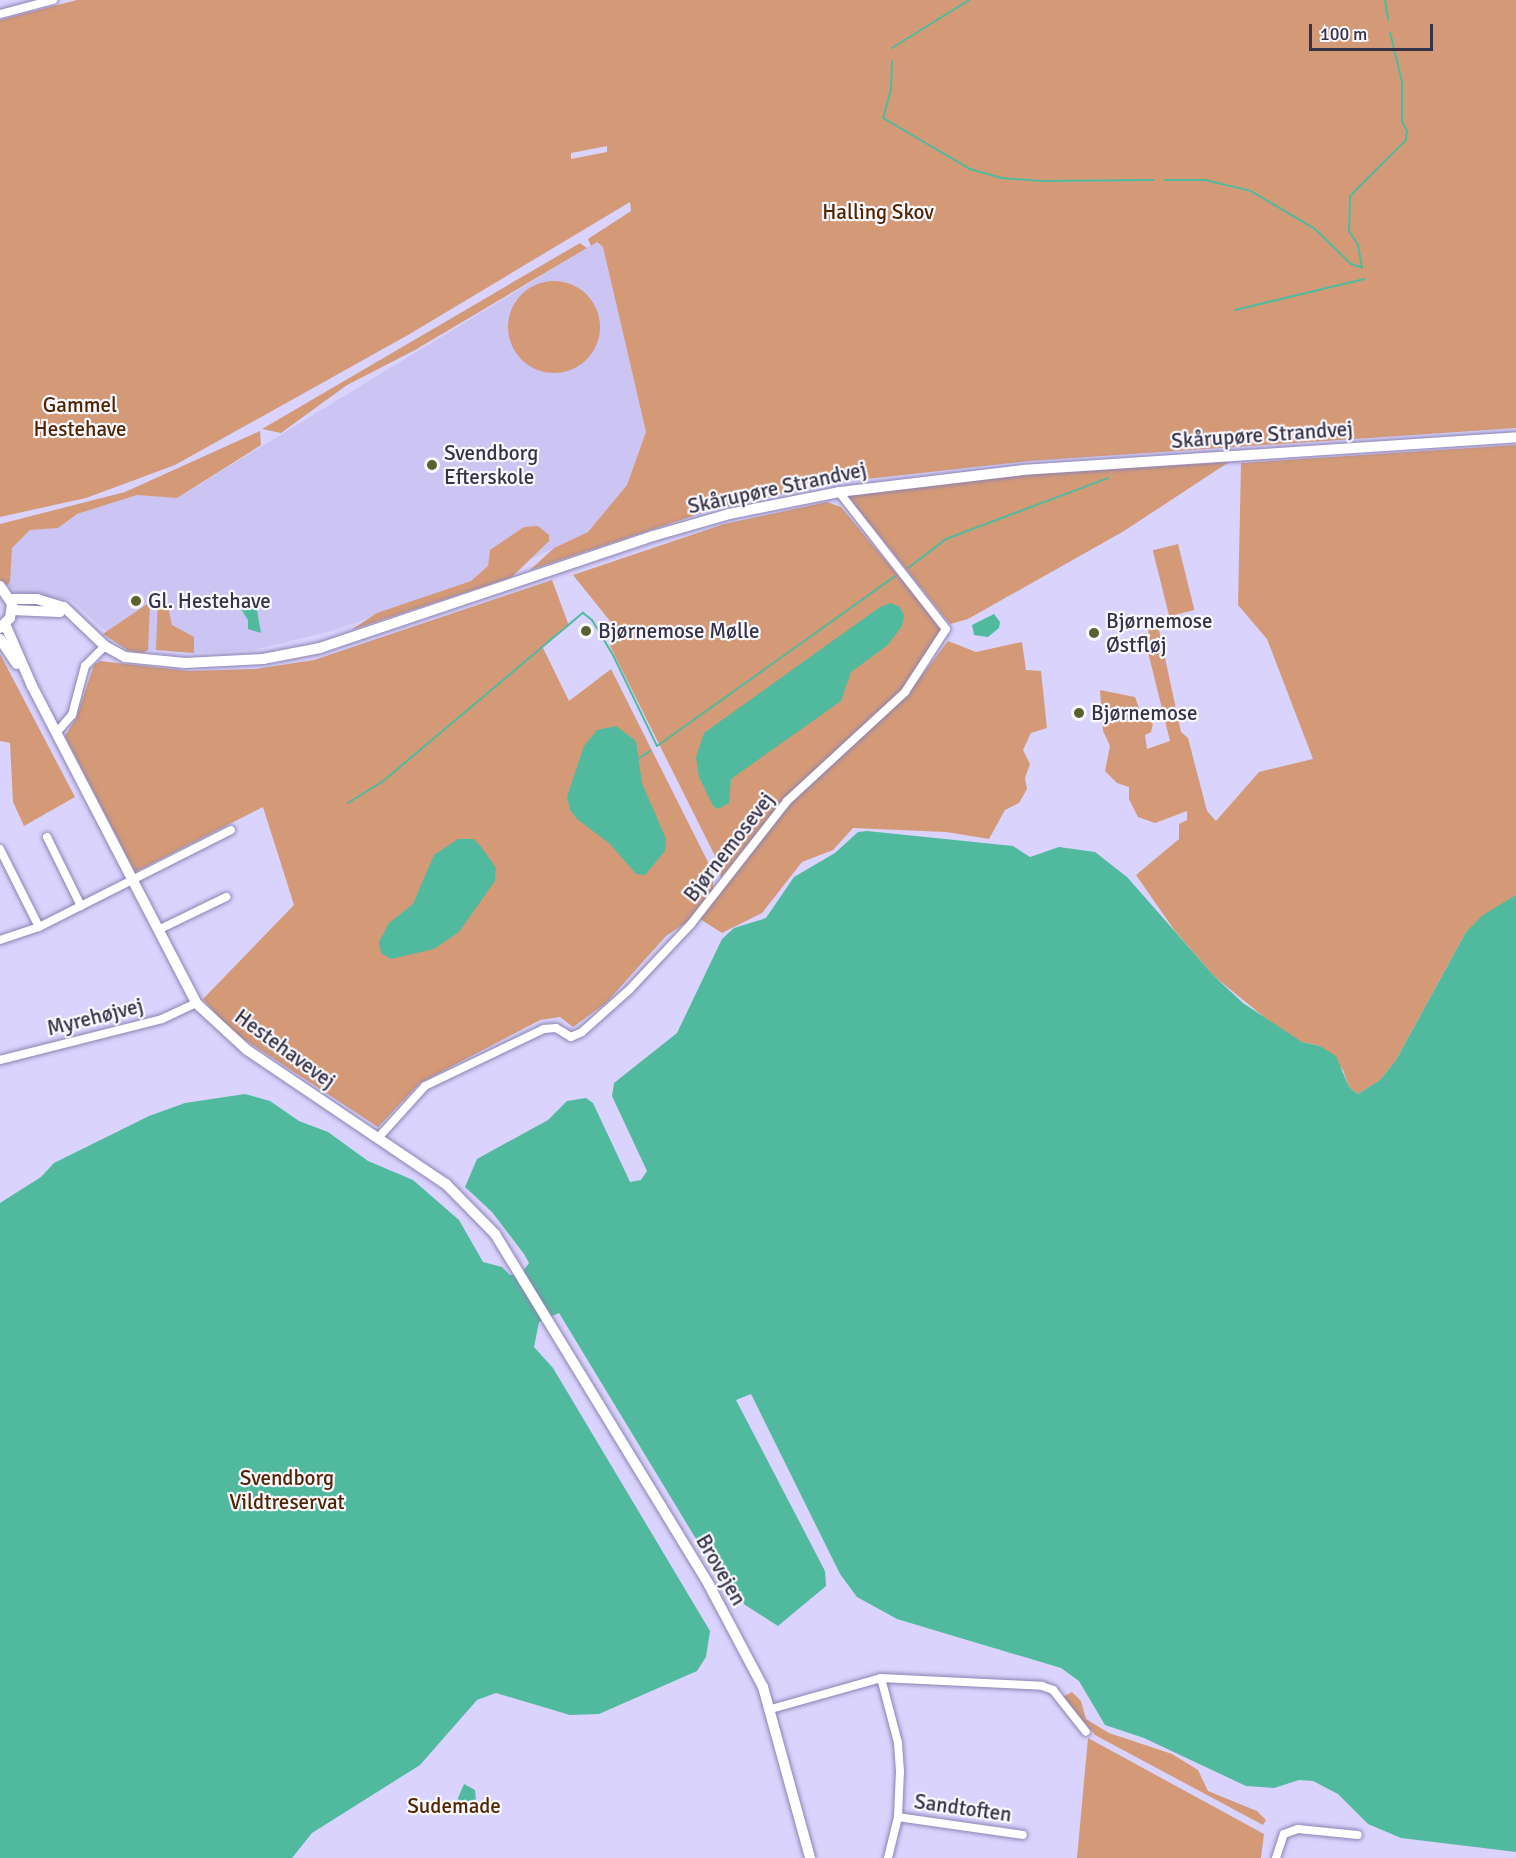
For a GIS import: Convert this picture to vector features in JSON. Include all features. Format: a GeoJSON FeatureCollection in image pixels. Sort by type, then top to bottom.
{"type":"FeatureCollection","features":[{"type":"Feature","properties":{"kind":"street"},"geometry":{"type":"LineString","coordinates":[[0,14],[53,0]]}},
{"type":"Feature","properties":{"kind":"street","name":"Skårupøre Strandvej"},"geometry":{"type":"LineString","coordinates":[[12,604],[46,608],[80,619],[105,646],[125,657],[150,662],[230,662],[293,654],[653,536],[729,514],[838,492],[1023,470],[1516,437]]}},
{"type":"Feature","properties":{"kind":"street","name":"Bjørnemosevej"},"geometry":{"type":"LineString","coordinates":[[378,1138],[425,1086],[544,1029],[556,1028],[571,1037],[582,1032],[630,990],[691,924],[787,801],[905,692],[946,629],[838,492]]}},
{"type":"Feature","properties":{"kind":"street"},"geometry":{"type":"LineString","coordinates":[[0,586],[12,604],[2,626]]}},
{"type":"Feature","properties":{"kind":"street","name":"Hestehavevej"},"geometry":{"type":"LineString","coordinates":[[2,626],[196,1003],[247,1050],[465,1200],[489,1226],[550,1322]]}},
{"type":"Feature","properties":{"kind":"street","name":"Hestehavevej"},"geometry":{"type":"LineString","coordinates":[[0,639],[32,686]]}},
{"type":"Feature","properties":{"kind":"street"},"geometry":{"type":"LineString","coordinates":[[57,732],[72,715],[85,666],[105,646]]}},
{"type":"Feature","properties":{"kind":"street"},"geometry":{"type":"LineString","coordinates":[[0,940],[39,927],[231,830]]}},
{"type":"Feature","properties":{"kind":"street"},"geometry":{"type":"LineString","coordinates":[[47,837],[81,906]]}},
{"type":"Feature","properties":{"kind":"street"},"geometry":{"type":"LineString","coordinates":[[0,849],[39,927]]}},
{"type":"Feature","properties":{"kind":"street"},"geometry":{"type":"LineString","coordinates":[[158,930],[226,897]]}},
{"type":"Feature","properties":{"kind":"street","name":"Myrehøjvej"},"geometry":{"type":"LineString","coordinates":[[0,1060],[162,1019],[196,1003]]}},
{"type":"Feature","properties":{"kind":"street","name":"Brovejen"},"geometry":{"type":"LineString","coordinates":[[550,1322],[709,1585],[771,1709],[810,1858]]}},
{"type":"Feature","properties":{"kind":"street"},"geometry":{"type":"LineString","coordinates":[[771,1709],[882,1678],[1042,1686],[1053,1690],[1086,1732]]}},
{"type":"Feature","properties":{"kind":"street"},"geometry":{"type":"LineString","coordinates":[[882,1678],[898,1743],[898,1817],[888,1858]]}},
{"type":"Feature","properties":{"kind":"street","name":"Sandtoften"},"geometry":{"type":"LineString","coordinates":[[898,1817],[1023,1835]]}},
{"type":"Feature","properties":{"kind":"street"},"geometry":{"type":"LineString","coordinates":[[1276,1858],[1284,1834],[1298,1829],[1358,1835]]}},
{"type":"Feature","properties":{"kind":"shaded area","name":"Svendborg Efterskole"},"geometry":{"type":"Polygon","coordinates":[[[597,242],[603,247],[646,432],[627,485],[588,532],[509,569],[335,630],[254,650],[194,653],[124,647],[71,600],[16,592],[7,585],[12,548],[30,530],[58,528],[77,514],[137,495],[177,498],[597,242]]]}},
{"type":"Feature","properties":{"kind":"shaded area"},"geometry":{"type":"Polygon","coordinates":[[[248,601],[256,604],[261,633],[248,629],[248,620],[241,609],[248,601]]]}},
{"type":"Feature","properties":{"kind":"shaded area"},"geometry":{"type":"Polygon","coordinates":[[[891,603],[900,607],[904,616],[902,626],[888,645],[851,672],[841,701],[731,779],[729,803],[718,809],[713,806],[699,777],[696,757],[704,733],[880,607],[891,603]]]}},
{"type":"Feature","properties":{"kind":"shaded area"},"geometry":{"type":"Polygon","coordinates":[[[994,614],[1000,622],[999,628],[988,637],[974,635],[972,625],[994,614]]]}},
{"type":"Feature","properties":{"kind":"shaded area"},"geometry":{"type":"Polygon","coordinates":[[[616,726],[636,741],[642,783],[666,839],[665,851],[645,875],[636,874],[610,844],[577,819],[570,810],[567,797],[584,746],[597,730],[616,726]]]}},
{"type":"Feature","properties":{"kind":"shaded area"},"geometry":{"type":"Polygon","coordinates":[[[867,831],[1013,846],[1030,857],[1059,847],[1095,852],[1127,877],[1215,977],[1243,1003],[1302,1042],[1320,1046],[1336,1056],[1349,1087],[1358,1094],[1380,1080],[1396,1060],[1466,932],[1483,915],[1516,895],[1516,1852],[1401,1838],[1368,1824],[1338,1794],[1313,1781],[1299,1780],[1274,1788],[1246,1786],[1144,1738],[1105,1725],[1079,1681],[1061,1668],[897,1619],[857,1597],[840,1574],[751,1394],[736,1400],[825,1571],[826,1586],[778,1626],[745,1605],[710,1562],[559,1313],[539,1322],[534,1347],[553,1368],[710,1631],[706,1657],[697,1671],[599,1714],[570,1715],[496,1693],[477,1700],[420,1765],[312,1833],[292,1858],[0,1858],[0,1203],[41,1177],[54,1163],[149,1116],[185,1103],[245,1094],[270,1101],[299,1121],[328,1132],[368,1161],[413,1180],[459,1220],[483,1262],[502,1267],[510,1275],[521,1274],[529,1263],[524,1254],[492,1212],[465,1187],[477,1159],[548,1120],[567,1101],[586,1098],[593,1103],[630,1182],[641,1180],[647,1171],[612,1096],[614,1083],[677,1033],[722,939],[734,928],[766,918],[794,877],[835,853],[858,832],[867,831]]]}},
{"type":"Feature","properties":{"kind":"shaded area"},"geometry":{"type":"Polygon","coordinates":[[[458,839],[474,839],[482,848],[496,868],[495,881],[459,932],[434,949],[391,959],[381,953],[379,942],[389,923],[413,904],[434,855],[458,839]]]}},
{"type":"Feature","properties":{"kind":"shaded area"},"geometry":{"type":"Polygon","coordinates":[[[464,1784],[475,1790],[476,1801],[468,1811],[458,1812],[458,1798],[464,1784]]]}},
{"type":"Feature","properties":{"kind":"green space"},"geometry":{"type":"Polygon","coordinates":[[[77,0],[1516,0],[1516,428],[1029,461],[867,479],[851,473],[844,480],[711,510],[530,570],[554,548],[588,532],[627,485],[646,432],[603,247],[597,242],[591,246],[588,239],[631,211],[630,202],[408,335],[175,465],[86,498],[0,517],[0,20],[77,0]],[[607,146],[571,153],[571,159],[607,152],[607,146]]]}},
{"type":"Feature","properties":{"kind":"green space"},"geometry":{"type":"Polygon","coordinates":[[[580,243],[587,248],[415,350],[347,385],[281,433],[262,429],[580,243]]]}},
{"type":"Feature","properties":{"kind":"green space"},"geometry":{"type":"Polygon","coordinates":[[[554,281],[571,285],[586,295],[596,310],[600,327],[596,344],[586,359],[571,369],[554,373],[537,369],[522,359],[512,344],[508,327],[512,310],[522,295],[537,285],[554,281]]]}},
{"type":"Feature","properties":{"kind":"green space"},"geometry":{"type":"Polygon","coordinates":[[[260,431],[261,445],[177,498],[137,495],[77,514],[58,528],[30,530],[12,548],[10,582],[7,585],[0,580],[0,524],[125,492],[260,431]]]}},
{"type":"Feature","properties":{"kind":"green space"},"geometry":{"type":"Polygon","coordinates":[[[1516,445],[1516,895],[1466,932],[1396,1060],[1380,1080],[1358,1094],[1349,1087],[1343,1070],[1320,1046],[1302,1042],[1275,1026],[1215,977],[1175,931],[1136,875],[1179,839],[1179,824],[1187,820],[1187,811],[1155,823],[1138,817],[1129,799],[1129,787],[1117,783],[1105,771],[1110,746],[1103,731],[1100,690],[1135,697],[1142,716],[1153,724],[1151,732],[1145,735],[1147,749],[1170,741],[1147,648],[1149,625],[1159,630],[1181,732],[1188,738],[1207,811],[1216,821],[1259,772],[1313,759],[1267,639],[1238,605],[1241,463],[1516,445]]]}},
{"type":"Feature","properties":{"kind":"green space"},"geometry":{"type":"Polygon","coordinates":[[[1229,462],[1124,531],[968,619],[950,624],[846,494],[1020,475],[1229,462]]]}},
{"type":"Feature","properties":{"kind":"green space"},"geometry":{"type":"Polygon","coordinates":[[[827,502],[841,507],[943,629],[902,690],[785,798],[721,878],[719,864],[610,646],[622,636],[573,575],[724,524],[827,502]]]}},
{"type":"Feature","properties":{"kind":"green space"},"geometry":{"type":"Polygon","coordinates":[[[538,526],[549,535],[549,541],[512,577],[351,630],[377,613],[471,581],[488,566],[490,550],[524,527],[538,526]]]}},
{"type":"Feature","properties":{"kind":"green space"},"geometry":{"type":"Polygon","coordinates":[[[1178,544],[1194,610],[1169,616],[1153,550],[1178,544]]]}},
{"type":"Feature","properties":{"kind":"green space"},"geometry":{"type":"Polygon","coordinates":[[[552,580],[569,626],[542,646],[569,701],[611,669],[713,872],[713,890],[687,922],[666,936],[606,1003],[573,1027],[560,1017],[540,1020],[420,1083],[378,1127],[230,1030],[203,999],[294,905],[263,807],[135,872],[65,736],[76,718],[94,665],[100,661],[189,671],[255,669],[314,660],[552,580]]]}},
{"type":"Feature","properties":{"kind":"green space"},"geometry":{"type":"Polygon","coordinates":[[[166,598],[172,625],[194,637],[194,653],[156,650],[158,599],[166,598]]]}},
{"type":"Feature","properties":{"kind":"green space"},"geometry":{"type":"Polygon","coordinates":[[[150,602],[148,650],[142,653],[129,651],[103,634],[150,602]]]}},
{"type":"Feature","properties":{"kind":"green space"},"geometry":{"type":"Polygon","coordinates":[[[948,641],[976,652],[1022,642],[1026,670],[1041,671],[1047,728],[1031,733],[1023,750],[1030,764],[1025,778],[1027,789],[1019,803],[1005,810],[989,839],[946,832],[853,828],[833,850],[802,862],[762,913],[722,933],[700,919],[790,804],[907,695],[948,641]]]}},
{"type":"Feature","properties":{"kind":"green space"},"geometry":{"type":"Polygon","coordinates":[[[0,654],[75,797],[24,826],[13,802],[10,743],[0,741],[0,654]]]}},
{"type":"Feature","properties":{"kind":"green space"},"geometry":{"type":"Polygon","coordinates":[[[1072,1692],[1081,1701],[1086,1719],[1109,1733],[1172,1754],[1198,1770],[1208,1791],[1257,1811],[1266,1820],[1263,1825],[1095,1735],[1063,1697],[1072,1692]]]}},
{"type":"Feature","properties":{"kind":"green space"},"geometry":{"type":"Polygon","coordinates":[[[1088,1738],[1264,1834],[1261,1858],[1077,1858],[1088,1738]]]}},
{"type":"Feature","properties":{"kind":"waterway"},"geometry":{"type":"LineString","coordinates":[[892,48],[969,0]]}},
{"type":"Feature","properties":{"kind":"waterway"},"geometry":{"type":"LineString","coordinates":[[1385,0],[1388,20]]}},
{"type":"Feature","properties":{"kind":"waterway"},"geometry":{"type":"LineString","coordinates":[[1362,268],[1358,245],[1349,231],[1350,196],[1406,140],[1407,131],[1402,121],[1402,82],[1390,32]]}},
{"type":"Feature","properties":{"kind":"waterway"},"geometry":{"type":"LineString","coordinates":[[892,61],[891,89],[883,118],[970,169],[1001,178],[1042,181],[1153,180]]}},
{"type":"Feature","properties":{"kind":"waterway"},"geometry":{"type":"LineString","coordinates":[[1165,180],[1205,180],[1251,191],[1315,229],[1351,264],[1361,267]]}},
{"type":"Feature","properties":{"kind":"waterway"},"geometry":{"type":"LineString","coordinates":[[1235,310],[1364,279]]}},
{"type":"Feature","properties":{"kind":"waterway"},"geometry":{"type":"LineString","coordinates":[[908,568],[946,539],[1108,478]]}},
{"type":"Feature","properties":{"kind":"waterway"},"geometry":{"type":"LineString","coordinates":[[348,803],[382,782],[583,613],[592,620],[613,655],[657,746],[895,576]]}},
{"type":"Feature","properties":{"kind":"waterway"},"geometry":{"type":"LineString","coordinates":[[639,758],[650,751]]}},
{"type":"Feature","properties":{"kind":"place","name":"Svendborg Efterskole"},"geometry":{"type":"Point","coordinates":[432,465]}},
{"type":"Feature","properties":{"kind":"place","name":"Gl. Hestehave"},"geometry":{"type":"Point","coordinates":[136,601]}},
{"type":"Feature","properties":{"kind":"place","name":"Bjørnemose Mølle"},"geometry":{"type":"Point","coordinates":[586,631]}},
{"type":"Feature","properties":{"kind":"place","name":"Bjørnemose Østfløj"},"geometry":{"type":"Point","coordinates":[1094,633]}},
{"type":"Feature","properties":{"kind":"place","name":"Bjørnemose"},"geometry":{"type":"Point","coordinates":[1079,713]}},
{"type":"Feature","properties":{"kind":"park label","name":"Halling Skov"},"geometry":{"type":"Point","coordinates":[878,212]}},
{"type":"Feature","properties":{"kind":"park label","name":"Gammel Hestehave"},"geometry":{"type":"Point","coordinates":[80,417]}},
{"type":"Feature","properties":{"kind":"park label","name":"Svendborg Vildtreservat"},"geometry":{"type":"Point","coordinates":[287,1490]}},
{"type":"Feature","properties":{"kind":"park label","name":"Sudemade"},"geometry":{"type":"Point","coordinates":[454,1806]}}]}
